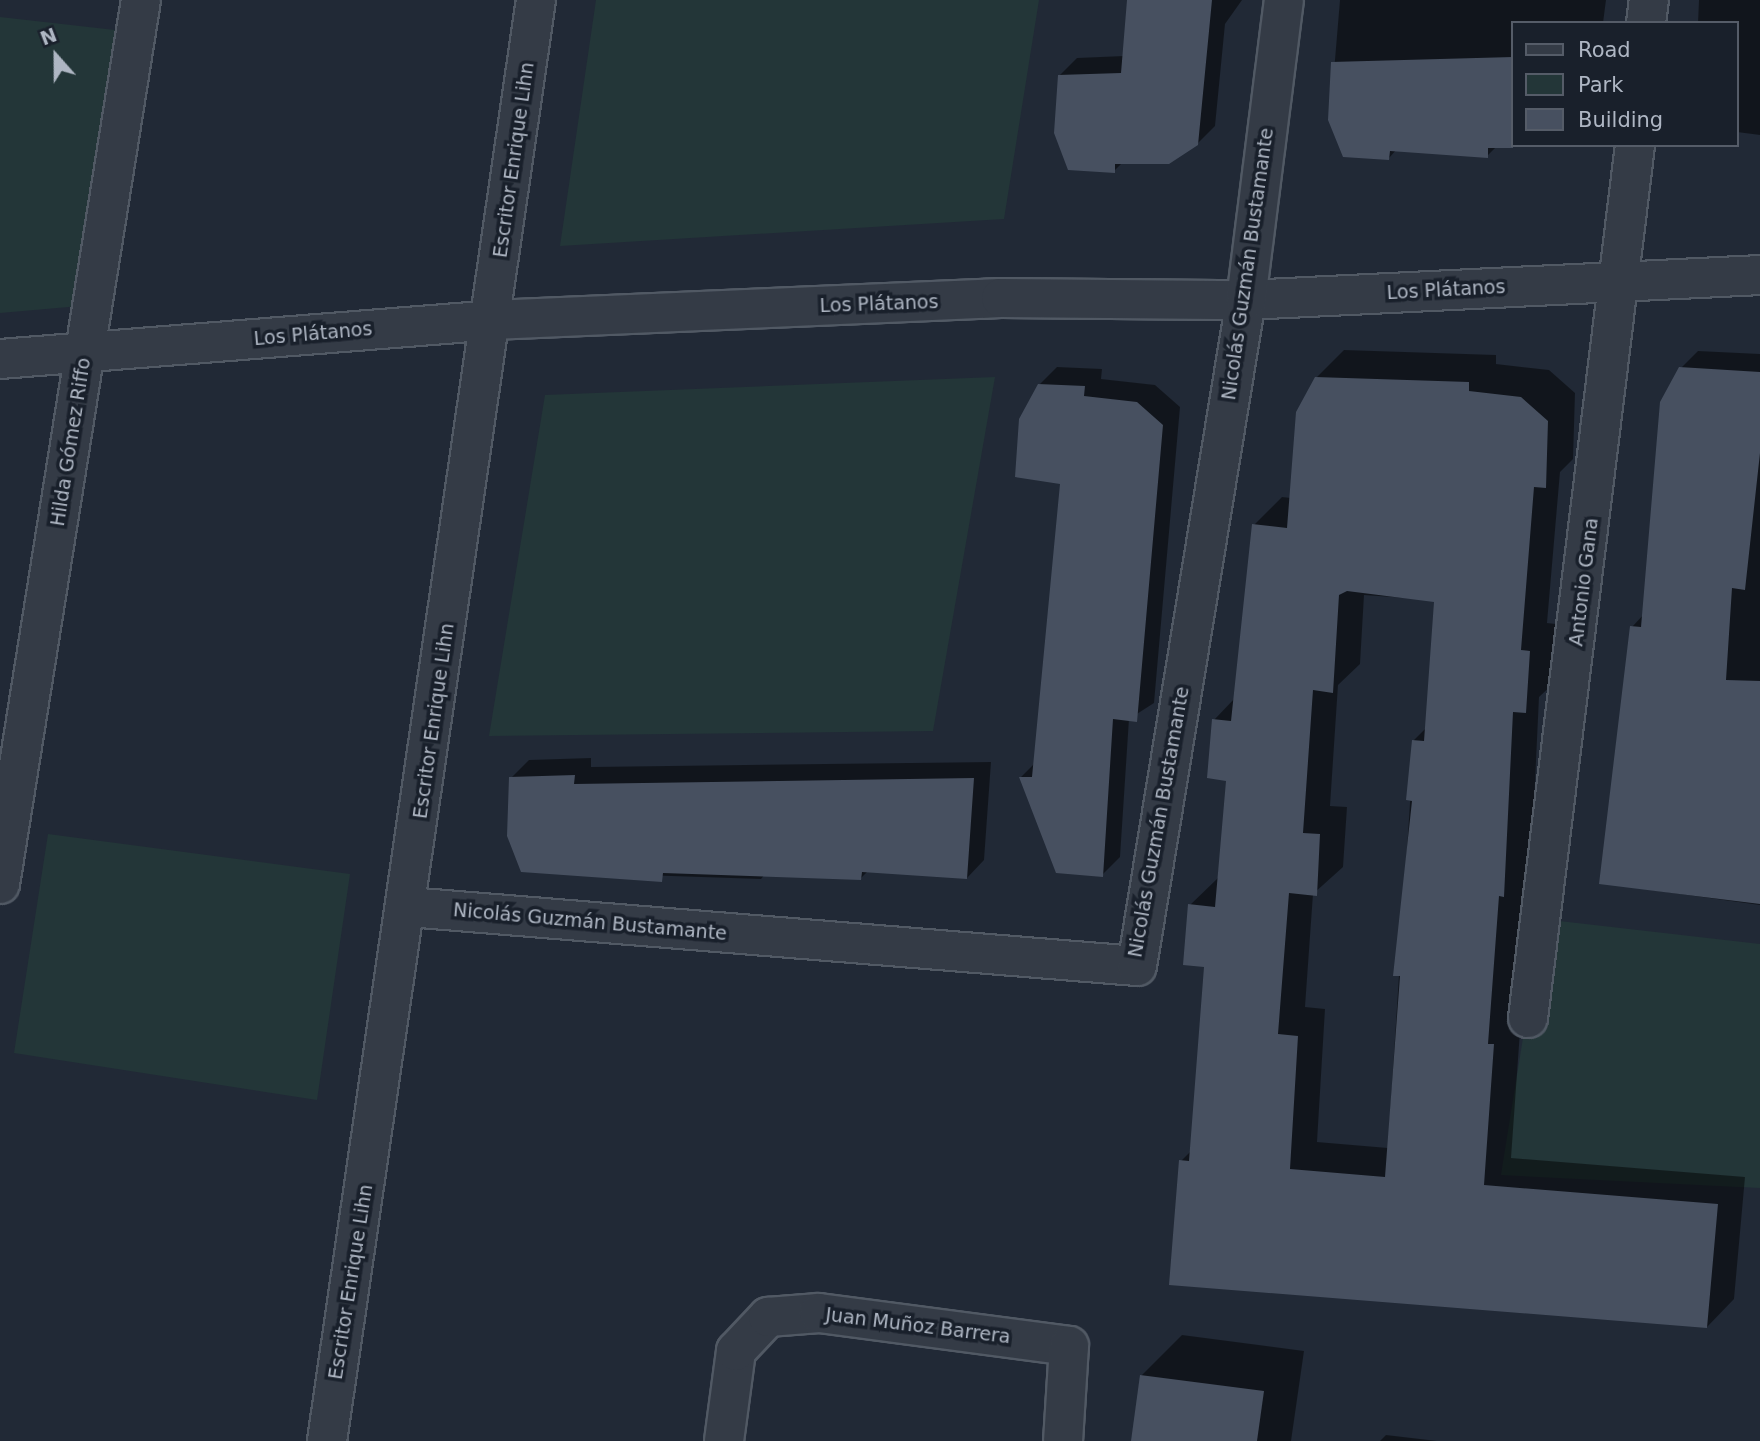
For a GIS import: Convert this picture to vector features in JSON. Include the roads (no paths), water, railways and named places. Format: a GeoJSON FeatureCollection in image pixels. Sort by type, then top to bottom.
{"type":"FeatureCollection","features":[{"type":"Feature","properties":{"kind":"street","name":"Hilda Gómez Riffo"},"geometry":{"type":"LineString","coordinates":[[0,884],[141,0]]}},
{"type":"Feature","properties":{"kind":"street","name":"Escritor Enrique Lihn"},"geometry":{"type":"LineString","coordinates":[[327,1441],[408,907],[536,0]]}},
{"type":"Feature","properties":{"kind":"street","name":"Nicolás Guzmán Bustamante"},"geometry":{"type":"LineString","coordinates":[[408,907],[1137,966],[1246,300],[1284,0]]}},
{"type":"Feature","properties":{"kind":"street"},"geometry":{"type":"LineString","coordinates":[[1646,21],[1648,0]]}},
{"type":"Feature","properties":{"kind":"street","name":"Antonio Gana"},"geometry":{"type":"LineString","coordinates":[[1528,1018],[1622,282],[1635,147]]}},
{"type":"Feature","properties":{"kind":"street","name":"Los Plátanos"},"geometry":{"type":"LineString","coordinates":[[0,359],[492,320],[1001,298],[1246,300],[1760,275]]}},
{"type":"Feature","properties":{"kind":"street","name":"Juan Muñoz Barrera"},"geometry":{"type":"LineString","coordinates":[[724,1441],[736,1351],[768,1317],[819,1312],[1069,1346],[1063,1441]]}}]}
